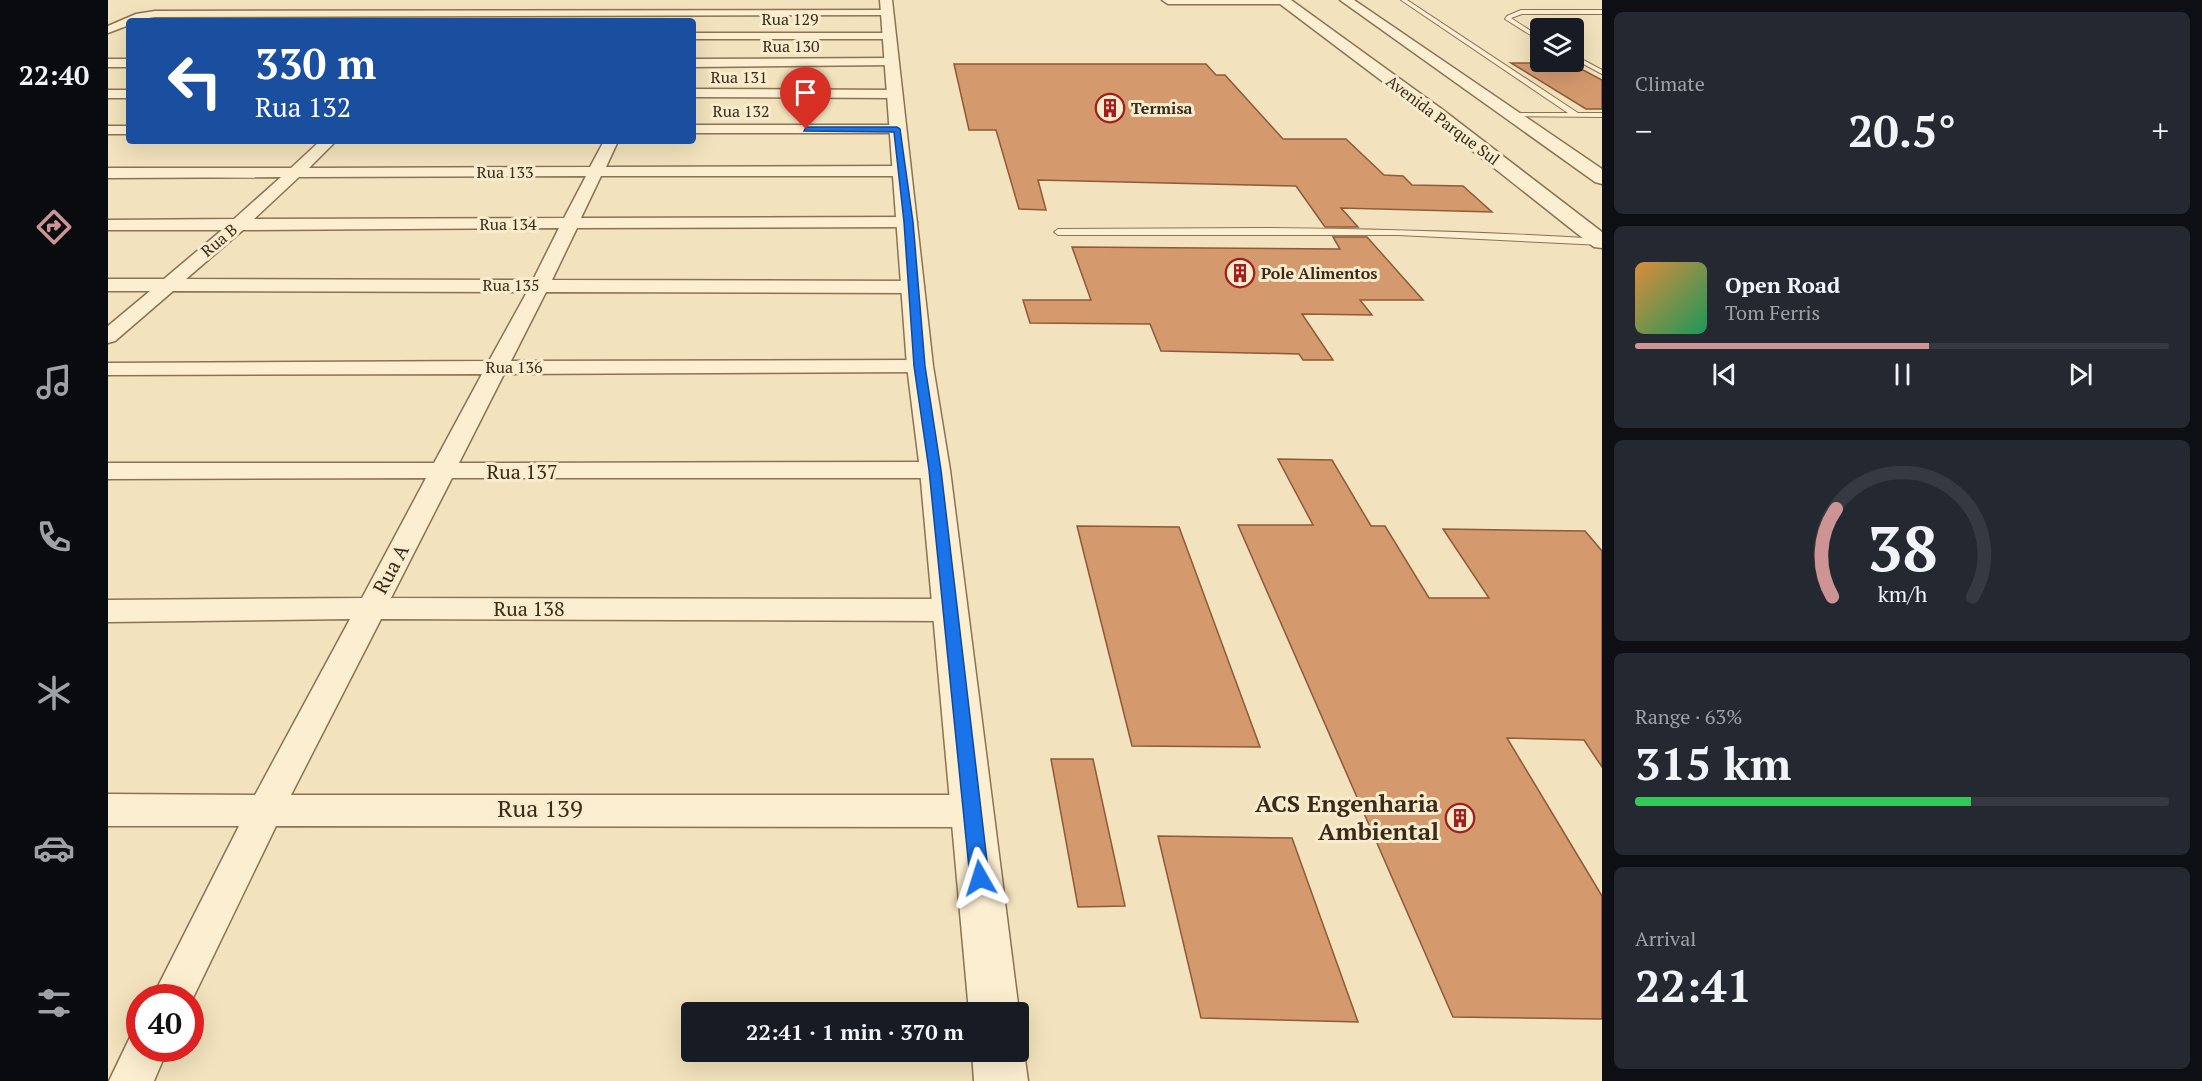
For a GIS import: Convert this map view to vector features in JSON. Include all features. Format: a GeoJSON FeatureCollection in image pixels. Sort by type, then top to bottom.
{"type":"FeatureCollection","features":[{"type":"Feature","properties":{"kind":"street"},"geometry":{"type":"LineString","coordinates":[[465,18],[486,0]]}},
{"type":"Feature","properties":{"kind":"street"},"geometry":{"type":"LineString","coordinates":[[675,17],[683,0]]}},
{"type":"Feature","properties":{"kind":"street"},"geometry":{"type":"LineString","coordinates":[[1168,0],[1283,0]]}},
{"type":"Feature","properties":{"kind":"street","name":"Avenida Parque Sul"},"geometry":{"type":"LineString","coordinates":[[1283,0],[1437,114],[1602,242]]}},
{"type":"Feature","properties":{"kind":"street"},"geometry":{"type":"LineString","coordinates":[[1346,0],[1602,178]]}},
{"type":"Feature","properties":{"kind":"street"},"geometry":{"type":"LineString","coordinates":[[204,13],[221,4]]}},
{"type":"Feature","properties":{"kind":"street"},"geometry":{"type":"LineString","coordinates":[[137,18],[155,14],[204,13],[471,13],[694,18]]}},
{"type":"Feature","properties":{"kind":"street"},"geometry":{"type":"LineString","coordinates":[[696,18],[887,28],[908,222],[920,366],[935,470],[993,1002]]}},
{"type":"Feature","properties":{"kind":"street"},"geometry":{"type":"LineString","coordinates":[[112,35],[126,26]]}},
{"type":"Feature","properties":{"kind":"street","name":"Rua 129"},"geometry":{"type":"LineString","coordinates":[[696,36],[887,28]]}},
{"type":"Feature","properties":{"kind":"street","name":"Rua 130"},"geometry":{"type":"LineString","coordinates":[[696,62],[887,28]]}},
{"type":"Feature","properties":{"kind":"street"},"geometry":{"type":"LineString","coordinates":[[108,63],[126,63]]}},
{"type":"Feature","properties":{"kind":"street","name":"Rua 131"},"geometry":{"type":"LineString","coordinates":[[696,93],[894,94]]}},
{"type":"Feature","properties":{"kind":"street"},"geometry":{"type":"LineString","coordinates":[[108,94],[126,94]]}},
{"type":"Feature","properties":{"kind":"street","name":"Rua 132"},"geometry":{"type":"LineString","coordinates":[[696,129],[897,129]]}},
{"type":"Feature","properties":{"kind":"street"},"geometry":{"type":"LineString","coordinates":[[108,130],[126,130]]}},
{"type":"Feature","properties":{"kind":"street","name":"Rua B"},"geometry":{"type":"LineString","coordinates":[[108,337],[165,285],[237,226],[326,144]]}},
{"type":"Feature","properties":{"kind":"street","name":"Rua A"},"geometry":{"type":"LineString","coordinates":[[179,984],[266,809],[540,285],[609,144]]}},
{"type":"Feature","properties":{"kind":"street","name":"Rua 133"},"geometry":{"type":"LineString","coordinates":[[108,173],[901,171]]}},
{"type":"Feature","properties":{"kind":"street","name":"Rua 134"},"geometry":{"type":"LineString","coordinates":[[108,225],[908,222]]}},
{"type":"Feature","properties":{"kind":"street","name":"Rua 135"},"geometry":{"type":"LineString","coordinates":[[108,285],[914,287]]}},
{"type":"Feature","properties":{"kind":"street","name":"Rua 136"},"geometry":{"type":"LineString","coordinates":[[108,369],[920,366]]}},
{"type":"Feature","properties":{"kind":"street","name":"Rua 137"},"geometry":{"type":"LineString","coordinates":[[108,471],[935,470]]}},
{"type":"Feature","properties":{"kind":"street","name":"Rua 138"},"geometry":{"type":"LineString","coordinates":[[108,611],[371,608],[951,610]]}},
{"type":"Feature","properties":{"kind":"street","name":"Rua 139"},"geometry":{"type":"LineString","coordinates":[[108,810],[972,811]]}},
{"type":"Feature","properties":{"kind":"street"},"geometry":{"type":"LineString","coordinates":[[131,1081],[140,1062]]}},
{"type":"Feature","properties":{"kind":"street"},"geometry":{"type":"LineString","coordinates":[[999,1062],[1001,1081]]}},
{"type":"Feature","properties":{"kind":"lane"},"geometry":{"type":"LineString","coordinates":[[1404,0],[1576,115]]}},
{"type":"Feature","properties":{"kind":"lane"},"geometry":{"type":"LineString","coordinates":[[1530,33],[1512,23],[1509,17],[1521,12],[1602,12]]}},
{"type":"Feature","properties":{"kind":"lane"},"geometry":{"type":"LineString","coordinates":[[1584,62],[1602,72]]}},
{"type":"Feature","properties":{"kind":"lane"},"geometry":{"type":"LineString","coordinates":[[1512,115],[1602,115]]}},
{"type":"Feature","properties":{"kind":"lane"},"geometry":{"type":"LineString","coordinates":[[1058,232],[1406,234],[1530,237],[1602,242]]}},
{"type":"Feature","properties":{"kind":"building"},"geometry":{"type":"Polygon","coordinates":[[[1511,63],[1530,63],[1530,72],[1584,70],[1602,80],[1602,109],[1586,109],[1511,63]]]}},
{"type":"Feature","properties":{"kind":"building"},"geometry":{"type":"Polygon","coordinates":[[[954,64],[1206,64],[1216,75],[1225,75],[1283,139],[1346,139],[1384,175],[1403,176],[1412,185],[1463,186],[1492,212],[1341,208],[1358,227],[1325,227],[1296,186],[1038,180],[1046,210],[1019,209],[996,130],[969,130],[954,64]]]}},
{"type":"Feature","properties":{"kind":"building","name":"Pole Alimentos"},"geometry":{"type":"Polygon","coordinates":[[[1333,237],[1367,237],[1423,300],[1360,300],[1372,315],[1302,314],[1333,360],[1303,360],[1299,354],[1161,351],[1150,324],[1030,323],[1023,300],[1091,300],[1072,247],[1340,249],[1333,237]]]}},
{"type":"Feature","properties":{"kind":"building","name":"ACS Engenharia Ambiental"},"geometry":{"type":"Polygon","coordinates":[[[1278,459],[1332,460],[1371,526],[1385,526],[1429,598],[1489,598],[1443,529],[1585,531],[1602,551],[1602,767],[1584,740],[1507,738],[1602,896],[1602,1019],[1453,1017],[1238,525],[1313,525],[1278,459]]]}},
{"type":"Feature","properties":{"kind":"building","name":"ACS Engenharia Ambiental"},"geometry":{"type":"Polygon","coordinates":[[[1077,526],[1179,527],[1260,747],[1132,746],[1077,526]]]}},
{"type":"Feature","properties":{"kind":"building"},"geometry":{"type":"Polygon","coordinates":[[[1051,759],[1093,759],[1125,906],[1078,907],[1051,759]]]}},
{"type":"Feature","properties":{"kind":"building","name":"ACS Engenharia Ambiental"},"geometry":{"type":"Polygon","coordinates":[[[1158,836],[1292,838],[1358,1022],[1201,1018],[1158,836]]]}},
{"type":"Feature","properties":{"kind":"place","name":"Termisa"},"geometry":{"type":"Point","coordinates":[1110,108]}},
{"type":"Feature","properties":{"kind":"place","name":"Pole Alimentos"},"geometry":{"type":"Point","coordinates":[1240,273]}},
{"type":"Feature","properties":{"kind":"place","name":"ACS Engenharia Ambiental"},"geometry":{"type":"Point","coordinates":[1460,818]}},
{"type":"Feature","properties":{"kind":"route"},"geometry":{"type":"LineString","coordinates":[[806,129],[897,129],[908,222],[920,366],[935,470],[980,878]]}}]}
